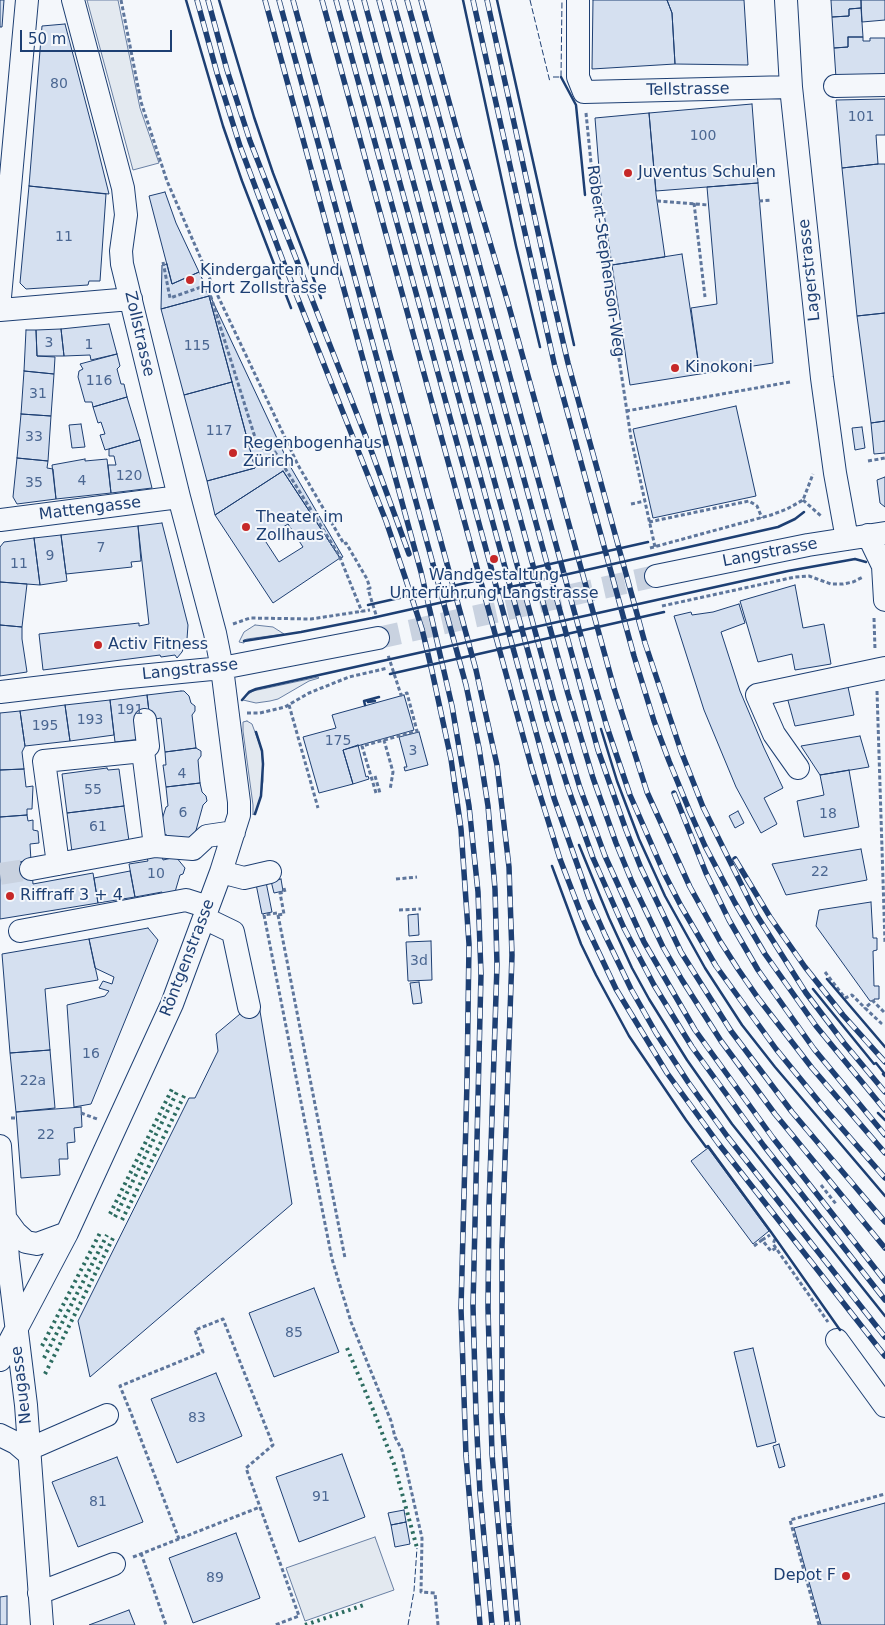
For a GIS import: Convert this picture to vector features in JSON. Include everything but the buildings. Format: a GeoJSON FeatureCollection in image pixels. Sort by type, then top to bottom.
{"type":"FeatureCollection","features":[{"type":"Feature","properties":{"kind":"street"},"geometry":{"type":"LineString","coordinates":[[0,297],[27,0]]}},
{"type":"Feature","properties":{"kind":"street","name":"Zollstrasse"},"geometry":{"type":"LineString","coordinates":[[73,0],[123,188],[126,215],[121,258],[179,497],[215,633],[222,668]]}},
{"type":"Feature","properties":{"kind":"street"},"geometry":{"type":"LineString","coordinates":[[578,0],[578,77],[584,92]]}},
{"type":"Feature","properties":{"kind":"street","name":"Lagerstrasse"},"geometry":{"type":"LineString","coordinates":[[786,0],[792,88],[826,416],[835,474],[883,566],[880,606]]}},
{"type":"Feature","properties":{"kind":"street"},"geometry":{"type":"LineString","coordinates":[[836,86],[885,86]]}},
{"type":"Feature","properties":{"kind":"street","name":"Tellstrasse"},"geometry":{"type":"LineString","coordinates":[[584,92],[792,88]]}},
{"type":"Feature","properties":{"kind":"street"},"geometry":{"type":"LineString","coordinates":[[0,310],[131,299]]}},
{"type":"Feature","properties":{"kind":"street","name":"Mattengasse"},"geometry":{"type":"LineString","coordinates":[[0,520],[179,497]]}},
{"type":"Feature","properties":{"kind":"street","name":"Langstrasse"},"geometry":{"type":"LineString","coordinates":[[656,576],[867,536]]}},
{"type":"Feature","properties":{"kind":"street","name":"Langstrasse"},"geometry":{"type":"LineString","coordinates":[[0,692],[222,668],[381,638]]}},
{"type":"Feature","properties":{"kind":"street","name":"Röntgenstrasse"},"geometry":{"type":"LineString","coordinates":[[0,1360],[67,1233],[172,1004],[234,832],[239,815],[239,802],[222,668]]}},
{"type":"Feature","properties":{"kind":"street"},"geometry":{"type":"LineString","coordinates":[[798,768],[774,734],[757,695],[880,669]]}},
{"type":"Feature","properties":{"kind":"street"},"geometry":{"type":"LineString","coordinates":[[58,864],[44,761],[143,751],[148,746],[145,720]]}},
{"type":"Feature","properties":{"kind":"street"},"geometry":{"type":"LineString","coordinates":[[143,751],[155,846]]}},
{"type":"Feature","properties":{"kind":"street"},"geometry":{"type":"LineString","coordinates":[[32,870],[155,846],[192,849],[207,836],[234,832]]}},
{"type":"Feature","properties":{"kind":"street"},"geometry":{"type":"LineString","coordinates":[[221,872],[244,878],[277,878]]}},
{"type":"Feature","properties":{"kind":"street"},"geometry":{"type":"LineString","coordinates":[[20,931],[186,900],[233,932],[249,1006]]}},
{"type":"Feature","properties":{"kind":"street","name":"Neugasse"},"geometry":{"type":"LineString","coordinates":[[0,1146],[16,1332],[22,1364],[42,1625]]}},
{"type":"Feature","properties":{"kind":"street"},"geometry":{"type":"LineString","coordinates":[[5,1218],[16,1233],[26,1242],[37,1244],[67,1233]]}},
{"type":"Feature","properties":{"kind":"street"},"geometry":{"type":"LineString","coordinates":[[836,1340],[885,1406]]}},
{"type":"Feature","properties":{"kind":"street"},"geometry":{"type":"LineString","coordinates":[[0,1435],[29,1452],[106,1415]]}},
{"type":"Feature","properties":{"kind":"street"},"geometry":{"type":"LineString","coordinates":[[39,1593],[114,1564]]}},
{"type":"Feature","properties":{"kind":"path"},"geometry":{"type":"LineString","coordinates":[[121,0],[142,102],[170,188],[208,275],[292,452],[344,544],[346,543],[367,579],[381,638],[401,695],[407,693],[418,731],[362,746],[378,793],[375,776]]}},
{"type":"Feature","properties":{"kind":"path","name":"Robert-Stephenson-Weg"},"geometry":{"type":"LineString","coordinates":[[584,92],[594,192],[626,411],[655,547]]}},
{"type":"Feature","properties":{"kind":"path"},"geometry":{"type":"LineString","coordinates":[[594,192],[601,194]]}},
{"type":"Feature","properties":{"kind":"path"},"geometry":{"type":"LineString","coordinates":[[657,200],[708,205]]}},
{"type":"Feature","properties":{"kind":"path"},"geometry":{"type":"LineString","coordinates":[[760,201],[772,200]]}},
{"type":"Feature","properties":{"kind":"path"},"geometry":{"type":"LineString","coordinates":[[694,204],[704,297]]}},
{"type":"Feature","properties":{"kind":"path"},"geometry":{"type":"LineString","coordinates":[[163,262],[170,298],[204,286],[211,297],[258,447],[275,452],[339,555],[362,612]]}},
{"type":"Feature","properties":{"kind":"path"},"geometry":{"type":"LineString","coordinates":[[626,411],[790,382]]}},
{"type":"Feature","properties":{"kind":"path"},"geometry":{"type":"LineString","coordinates":[[868,461],[885,458]]}},
{"type":"Feature","properties":{"kind":"path"},"geometry":{"type":"LineString","coordinates":[[650,548],[762,518],[787,509],[803,500]]}},
{"type":"Feature","properties":{"kind":"path"},"geometry":{"type":"LineString","coordinates":[[631,504],[645,501]]}},
{"type":"Feature","properties":{"kind":"path"},"geometry":{"type":"LineString","coordinates":[[649,522],[749,501],[757,506],[762,518]]}},
{"type":"Feature","properties":{"kind":"path"},"geometry":{"type":"LineString","coordinates":[[662,606],[795,577],[810,576],[831,584],[843,584],[853,582],[868,574]]}},
{"type":"Feature","properties":{"kind":"path"},"geometry":{"type":"LineString","coordinates":[[880,606],[885,942]]}},
{"type":"Feature","properties":{"kind":"path"},"geometry":{"type":"LineString","coordinates":[[227,627],[250,618],[311,619],[370,610]]}},
{"type":"Feature","properties":{"kind":"path"},"geometry":{"type":"LineString","coordinates":[[242,713],[260,713],[290,705],[309,693],[349,677],[388,668]]}},
{"type":"Feature","properties":{"kind":"path"},"geometry":{"type":"LineString","coordinates":[[290,705],[318,808]]}},
{"type":"Feature","properties":{"kind":"path"},"geometry":{"type":"LineString","coordinates":[[384,740],[393,772],[390,790]]}},
{"type":"Feature","properties":{"kind":"path"},"geometry":{"type":"LineString","coordinates":[[396,880],[417,877]]}},
{"type":"Feature","properties":{"kind":"path"},"geometry":{"type":"LineString","coordinates":[[277,878],[285,892],[280,893],[284,914],[264,915],[332,1259],[351,1322],[391,1421],[395,1437],[402,1450],[422,1538],[421,1592],[435,1593],[438,1625]]}},
{"type":"Feature","properties":{"kind":"path"},"geometry":{"type":"LineString","coordinates":[[400,910],[421,909]]}},
{"type":"Feature","properties":{"kind":"path"},"geometry":{"type":"LineString","coordinates":[[278,915],[345,1258]]}},
{"type":"Feature","properties":{"kind":"path"},"geometry":{"type":"LineString","coordinates":[[825,972],[845,998],[852,995],[880,1024]]}},
{"type":"Feature","properties":{"kind":"path"},"geometry":{"type":"LineString","coordinates":[[865,1008],[872,1001],[885,1013]]}},
{"type":"Feature","properties":{"kind":"path"},"geometry":{"type":"LineString","coordinates":[[81,1113],[97,1120]]}},
{"type":"Feature","properties":{"kind":"path"},"geometry":{"type":"LineString","coordinates":[[10,1118],[16,1118]]}},
{"type":"Feature","properties":{"kind":"path"},"geometry":{"type":"LineString","coordinates":[[821,1185],[836,1204]]}},
{"type":"Feature","properties":{"kind":"path"},"geometry":{"type":"LineString","coordinates":[[754,1246],[770,1235]]}},
{"type":"Feature","properties":{"kind":"path"},"geometry":{"type":"LineString","coordinates":[[762,1240],[771,1251],[776,1248]]}},
{"type":"Feature","properties":{"kind":"path"},"geometry":{"type":"LineString","coordinates":[[775,1240],[773,1244],[834,1330],[836,1340]]}},
{"type":"Feature","properties":{"kind":"path"},"geometry":{"type":"LineString","coordinates":[[178,1539],[120,1386],[203,1352],[195,1330],[223,1319],[272,1445],[246,1468],[299,1616],[275,1625]]}},
{"type":"Feature","properties":{"kind":"path"},"geometry":{"type":"LineString","coordinates":[[106,1415],[128,1406]]}},
{"type":"Feature","properties":{"kind":"path"},"geometry":{"type":"LineString","coordinates":[[819,1625],[790,1520],[885,1494]]}},
{"type":"Feature","properties":{"kind":"path"},"geometry":{"type":"LineString","coordinates":[[114,1564],[260,1507]]}},
{"type":"Feature","properties":{"kind":"path"},"geometry":{"type":"LineString","coordinates":[[141,1554],[166,1625]]}},
{"type":"Feature","properties":{"kind":"shaded area"},"geometry":{"type":"Polygon","coordinates":[[[87,0],[118,0],[140,108],[159,163],[133,170],[87,0]]]}},
{"type":"Feature","properties":{"kind":"shaded area"},"geometry":{"type":"Polygon","coordinates":[[[255,625],[273,627],[284,634],[247,639],[244,640],[244,643],[239,642],[244,632],[255,625]]]}},
{"type":"Feature","properties":{"kind":"shaded area"},"geometry":{"type":"Polygon","coordinates":[[[318,677],[278,699],[256,703],[243,700],[253,691],[318,677]]]}},
{"type":"Feature","properties":{"kind":"shaded area"},"geometry":{"type":"Polygon","coordinates":[[[247,721],[252,724],[262,751],[263,781],[261,796],[253,815],[243,731],[243,722],[247,721]]]}},
{"type":"Feature","properties":{"kind":"shaded area"},"geometry":{"type":"Polygon","coordinates":[[[375,1537],[394,1590],[305,1621],[286,1568],[375,1537]]]}},
{"type":"Feature","properties":{"kind":"tunnel"},"geometry":{"type":"LineString","coordinates":[[378,638],[656,576]]}},
{"type":"Feature","properties":{"kind":"tunnel"},"geometry":{"type":"LineString","coordinates":[[0,874],[31,869]]}},
{"type":"Feature","properties":{"kind":"railway"},"geometry":{"type":"LineString","coordinates":[[197,0],[240,146],[283,261],[386,521],[405,577],[422,629],[451,759],[461,829],[469,944],[461,1308],[466,1456],[480,1625]]}},
{"type":"Feature","properties":{"kind":"railway"},"geometry":{"type":"LineString","coordinates":[[208,0],[227,70],[250,141],[371,450],[409,554]]}},
{"type":"Feature","properties":{"kind":"railway"},"geometry":{"type":"LineString","coordinates":[[265,0],[421,572],[452,706],[469,806],[478,892],[481,974],[473,1306],[476,1415],[480,1493],[492,1625]]}},
{"type":"Feature","properties":{"kind":"railway"},"geometry":{"type":"LineString","coordinates":[[279,0],[466,685],[479,748],[488,806],[495,889],[497,965],[489,1207],[488,1308],[492,1454],[507,1625]]}},
{"type":"Feature","properties":{"kind":"railway"},"geometry":{"type":"LineString","coordinates":[[293,0],[476,670],[497,765],[509,867],[512,955],[502,1246],[502,1413],[509,1526],[518,1625]]}},
{"type":"Feature","properties":{"kind":"railway"},"geometry":{"type":"LineString","coordinates":[[322,0],[532,769],[560,859],[583,919],[616,989],[667,1073],[718,1143],[885,1356]]}},
{"type":"Feature","properties":{"kind":"railway"},"geometry":{"type":"LineString","coordinates":[[336,0],[554,798],[590,901],[631,989],[656,1033],[688,1082],[727,1136],[885,1337]]}},
{"type":"Feature","properties":{"kind":"railway"},"geometry":{"type":"LineString","coordinates":[[350,0],[547,721],[593,858],[624,928],[654,985],[692,1047],[764,1146],[885,1300]]}},
{"type":"Feature","properties":{"kind":"railway"},"geometry":{"type":"LineString","coordinates":[[364,0],[554,701],[580,788],[605,856],[644,942],[695,1030],[773,1138],[885,1281]]}},
{"type":"Feature","properties":{"kind":"railway"},"geometry":{"type":"LineString","coordinates":[[379,0],[568,694],[593,778],[616,843],[663,947],[721,1041],[775,1114],[885,1248]]}},
{"type":"Feature","properties":{"kind":"railway"},"geometry":{"type":"LineString","coordinates":[[393,0],[598,750],[641,868],[681,952],[731,1031],[792,1112],[885,1222]]}},
{"type":"Feature","properties":{"kind":"railway"},"geometry":{"type":"LineString","coordinates":[[407,0],[587,658],[607,727],[630,795],[664,873],[716,966],[776,1049],[885,1178]]}},
{"type":"Feature","properties":{"kind":"railway"},"geometry":{"type":"LineString","coordinates":[[421,0],[459,138],[508,303],[614,688],[647,792],[690,887],[738,969],[812,1068],[885,1153]]}},
{"type":"Feature","properties":{"kind":"railway"},"geometry":{"type":"LineString","coordinates":[[473,0],[555,367],[634,656],[654,721],[705,846],[765,954],[816,1026],[885,1110]]}},
{"type":"Feature","properties":{"kind":"railway"},"geometry":{"type":"LineString","coordinates":[[487,0],[568,363],[645,643],[681,751],[703,807],[756,914],[806,993],[885,1092]]}},
{"type":"Feature","properties":{"kind":"railway"},"geometry":{"type":"LineString","coordinates":[[674,793],[706,873],[729,920],[758,970],[814,1049],[885,1135]]}},
{"type":"Feature","properties":{"kind":"railway"},"geometry":{"type":"LineString","coordinates":[[735,859],[770,917],[805,967],[843,1015],[885,1062]]}},
{"type":"Feature","properties":{"kind":"hedge"},"geometry":{"type":"LineString","coordinates":[[110,1214],[173,1087]]}},
{"type":"Feature","properties":{"kind":"hedge"},"geometry":{"type":"LineString","coordinates":[[115,1217],[178,1090]]}},
{"type":"Feature","properties":{"kind":"hedge"},"geometry":{"type":"LineString","coordinates":[[122,1220],[185,1094]]}},
{"type":"Feature","properties":{"kind":"hedge"},"geometry":{"type":"LineString","coordinates":[[42,1346],[101,1231]]}},
{"type":"Feature","properties":{"kind":"hedge"},"geometry":{"type":"LineString","coordinates":[[44,1358],[107,1235]]}},
{"type":"Feature","properties":{"kind":"hedge"},"geometry":{"type":"LineString","coordinates":[[45,1374],[113,1238]]}},
{"type":"Feature","properties":{"kind":"hedge"},"geometry":{"type":"LineString","coordinates":[[347,1348],[394,1464],[417,1548]]}},
{"type":"Feature","properties":{"kind":"hedge"},"geometry":{"type":"LineString","coordinates":[[305,1625],[364,1605]]}},
{"type":"Feature","properties":{"kind":"fence"},"geometry":{"type":"LineString","coordinates":[[530,0],[550,82]]}},
{"type":"Feature","properties":{"kind":"fence"},"geometry":{"type":"LineString","coordinates":[[553,77],[561,77],[562,0]]}},
{"type":"Feature","properties":{"kind":"fence"},"geometry":{"type":"LineString","coordinates":[[408,1625],[414,1591],[417,1548]]}},
{"type":"Feature","properties":{"kind":"wall"},"geometry":{"type":"LineString","coordinates":[[186,0],[223,126],[291,308]]}},
{"type":"Feature","properties":{"kind":"wall"},"geometry":{"type":"LineString","coordinates":[[219,0],[273,173],[321,298]]}},
{"type":"Feature","properties":{"kind":"wall"},"geometry":{"type":"LineString","coordinates":[[463,0],[516,246],[540,347]]}},
{"type":"Feature","properties":{"kind":"wall"},"geometry":{"type":"LineString","coordinates":[[497,0],[574,345]]}},
{"type":"Feature","properties":{"kind":"wall"},"geometry":{"type":"LineString","coordinates":[[561,77],[576,105],[585,195]]}},
{"type":"Feature","properties":{"kind":"wall"},"geometry":{"type":"LineString","coordinates":[[244,641],[372,618],[778,527],[795,519],[804,512]]}},
{"type":"Feature","properties":{"kind":"wall"},"geometry":{"type":"LineString","coordinates":[[368,605],[648,542]]}},
{"type":"Feature","properties":{"kind":"wall"},"geometry":{"type":"LineString","coordinates":[[242,700],[249,692],[256,689],[661,599],[788,571],[855,559],[866,562]]}},
{"type":"Feature","properties":{"kind":"wall"},"geometry":{"type":"LineString","coordinates":[[390,674],[664,612]]}},
{"type":"Feature","properties":{"kind":"wall"},"geometry":{"type":"LineString","coordinates":[[365,705],[364,701],[379,697]]}},
{"type":"Feature","properties":{"kind":"wall"},"geometry":{"type":"LineString","coordinates":[[368,702],[375,701]]}},
{"type":"Feature","properties":{"kind":"wall"},"geometry":{"type":"LineString","coordinates":[[601,729],[617,781],[639,839],[665,896],[705,968],[742,1025],[775,1067],[885,1196]]}},
{"type":"Feature","properties":{"kind":"wall"},"geometry":{"type":"LineString","coordinates":[[255,814],[261,796],[263,764],[262,751],[256,732]]}},
{"type":"Feature","properties":{"kind":"wall"},"geometry":{"type":"LineString","coordinates":[[579,845],[632,968],[687,1060],[732,1124],[885,1316]]}},
{"type":"Feature","properties":{"kind":"wall"},"geometry":{"type":"LineString","coordinates":[[552,866],[581,944],[629,1036],[686,1120],[706,1147],[708,1146],[840,1330]]}},
{"type":"Feature","properties":{"kind":"wall"},"geometry":{"type":"LineString","coordinates":[[827,979],[885,1047]]}},
{"type":"Feature","properties":{"kind":"wall"},"geometry":{"type":"LineString","coordinates":[[813,989],[885,1076]]}},
{"type":"Feature","properties":{"kind":"wall"},"geometry":{"type":"LineString","coordinates":[[878,1113],[885,1120]]}},
{"type":"Feature","properties":{"kind":"place","name":"Juventus Schulen"},"geometry":{"type":"Point","coordinates":[628,173]}},
{"type":"Feature","properties":{"kind":"place","name":"Kindergarten und Hort Zollstrasse"},"geometry":{"type":"Point","coordinates":[190,280]}},
{"type":"Feature","properties":{"kind":"place","name":"Kinokoni"},"geometry":{"type":"Point","coordinates":[675,368]}},
{"type":"Feature","properties":{"kind":"place","name":"Regenbogenhaus Zürich"},"geometry":{"type":"Point","coordinates":[233,453]}},
{"type":"Feature","properties":{"kind":"place","name":"Theater im Zollhaus"},"geometry":{"type":"Point","coordinates":[246,527]}},
{"type":"Feature","properties":{"kind":"place","name":"Wandgestaltung Unterführung Langstrasse"},"geometry":{"type":"Point","coordinates":[494,559]}},
{"type":"Feature","properties":{"kind":"place","name":"Activ Fitness"},"geometry":{"type":"Point","coordinates":[98,645]}},
{"type":"Feature","properties":{"kind":"place","name":"Riffraff 3 + 4"},"geometry":{"type":"Point","coordinates":[10,896]}},
{"type":"Feature","properties":{"kind":"place","name":"Depot F"},"geometry":{"type":"Point","coordinates":[846,1576]}}]}
